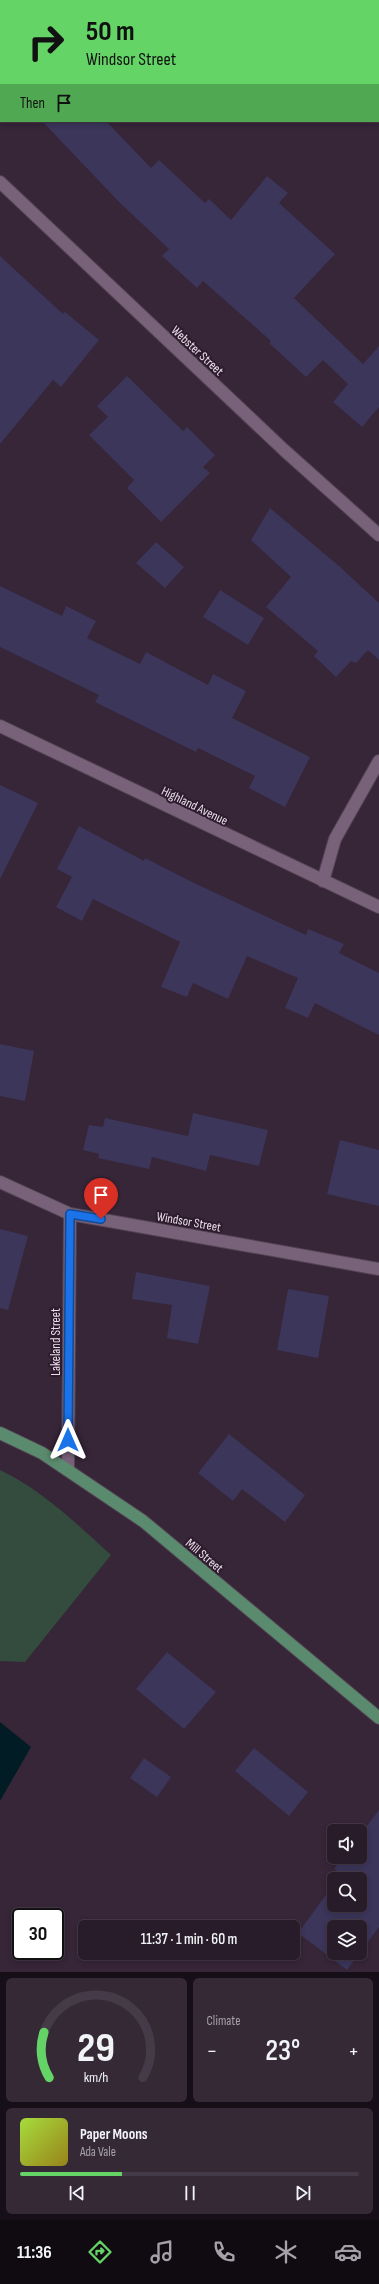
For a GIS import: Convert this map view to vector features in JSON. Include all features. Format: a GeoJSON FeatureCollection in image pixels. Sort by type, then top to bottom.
{"type":"FeatureCollection","features":[{"type":"Feature","properties":{"kind":"main road","name":"Mill Street"},"geometry":{"type":"LineString","coordinates":[[0,1433],[42,1453],[143,1521],[378,1716]]}},
{"type":"Feature","properties":{"kind":"street","name":"Webster Street"},"geometry":{"type":"LineString","coordinates":[[0,182],[284,450],[379,535]]}},
{"type":"Feature","properties":{"kind":"street","name":"Highland Avenue"},"geometry":{"type":"LineString","coordinates":[[0,726],[379,907]]}},
{"type":"Feature","properties":{"kind":"street"},"geometry":{"type":"LineString","coordinates":[[322,880],[335,839],[379,761]]}},
{"type":"Feature","properties":{"kind":"street","name":"Windsor Street"},"geometry":{"type":"LineString","coordinates":[[0,1182],[70,1214],[379,1269]]}},
{"type":"Feature","properties":{"kind":"street","name":"Lakeland Street"},"geometry":{"type":"LineString","coordinates":[[68,1470],[70,1214]]}},
{"type":"Feature","properties":{"kind":"green space"},"geometry":{"type":"Polygon","coordinates":[[[0,1470],[30,1487],[45,1498],[111,1555],[25,1662],[0,1661],[0,1470]]]}},
{"type":"Feature","properties":{"kind":"water"},"geometry":{"type":"Polygon","coordinates":[[[0,1722],[31,1747],[0,1801],[0,1722]]]}},
{"type":"Feature","properties":{"kind":"building"},"geometry":{"type":"Polygon","coordinates":[[[43,122],[107,122],[151,168],[159,160],[205,203],[209,199],[231,220],[267,176],[288,193],[279,203],[335,254],[294,298],[363,364],[379,346],[379,407],[362,427],[333,402],[348,384],[323,360],[306,377],[269,343],[271,341],[203,281],[197,288],[162,256],[169,249],[119,202],[43,122]]]}},
{"type":"Feature","properties":{"kind":"building"},"geometry":{"type":"Polygon","coordinates":[[[0,256],[63,314],[65,312],[99,340],[61,387],[53,380],[0,444],[0,256]]]}},
{"type":"Feature","properties":{"kind":"building"},"geometry":{"type":"Polygon","coordinates":[[[127,376],[183,431],[187,427],[215,455],[203,467],[210,473],[161,522],[127,488],[134,480],[89,435],[108,417],[97,406],[127,376]]]}},
{"type":"Feature","properties":{"kind":"building"},"geometry":{"type":"Polygon","coordinates":[[[270,508],[339,566],[379,603],[379,660],[368,650],[356,663],[351,661],[336,677],[314,656],[318,651],[266,607],[291,577],[251,540],[270,508]]]}},
{"type":"Feature","properties":{"kind":"building"},"geometry":{"type":"Polygon","coordinates":[[[156,542],[184,567],[165,588],[136,563],[156,542]]]}},
{"type":"Feature","properties":{"kind":"building"},"geometry":{"type":"Polygon","coordinates":[[[0,586],[62,616],[66,606],[96,621],[87,638],[140,664],[146,652],[208,685],[213,674],[246,691],[232,718],[310,757],[285,807],[249,788],[255,776],[198,748],[196,752],[95,702],[99,695],[0,647],[0,586]]]}},
{"type":"Feature","properties":{"kind":"building"},"geometry":{"type":"Polygon","coordinates":[[[220,590],[264,618],[248,645],[203,617],[220,590]]]}},
{"type":"Feature","properties":{"kind":"building"},"geometry":{"type":"Polygon","coordinates":[[[0,785],[38,803],[0,879],[0,785]]]}},
{"type":"Feature","properties":{"kind":"building"},"geometry":{"type":"Polygon","coordinates":[[[79,826],[144,861],[145,858],[192,882],[306,935],[308,929],[344,944],[339,953],[379,973],[379,1035],[315,1003],[308,1018],[285,1008],[298,978],[247,956],[228,999],[193,983],[187,997],[161,987],[180,942],[93,899],[82,921],[56,907],[72,877],[57,869],[79,826]]]}},
{"type":"Feature","properties":{"kind":"building"},"geometry":{"type":"Polygon","coordinates":[[[0,1044],[34,1051],[25,1101],[0,1096],[0,1044]]]}},
{"type":"Feature","properties":{"kind":"building"},"geometry":{"type":"Polygon","coordinates":[[[193,1113],[268,1130],[259,1166],[210,1155],[206,1171],[152,1157],[149,1169],[98,1158],[99,1154],[83,1150],[89,1125],[103,1127],[105,1118],[188,1136],[193,1113]]]}},
{"type":"Feature","properties":{"kind":"building"},"geometry":{"type":"Polygon","coordinates":[[[340,1140],[379,1150],[379,1206],[327,1194],[340,1140]]]}},
{"type":"Feature","properties":{"kind":"building"},"geometry":{"type":"Polygon","coordinates":[[[0,1229],[28,1236],[8,1310],[0,1308],[0,1229]]]}},
{"type":"Feature","properties":{"kind":"building"},"geometry":{"type":"Polygon","coordinates":[[[136,1272],[210,1286],[198,1344],[167,1338],[172,1305],[132,1299],[136,1272]]]}},
{"type":"Feature","properties":{"kind":"building"},"geometry":{"type":"Polygon","coordinates":[[[288,1289],[329,1296],[318,1358],[277,1350],[288,1289]]]}},
{"type":"Feature","properties":{"kind":"building"},"geometry":{"type":"Polygon","coordinates":[[[229,1434],[305,1495],[285,1522],[242,1489],[233,1501],[198,1473],[229,1434]]]}},
{"type":"Feature","properties":{"kind":"building"},"geometry":{"type":"Polygon","coordinates":[[[167,1652],[216,1692],[184,1729],[136,1689],[167,1652]]]}},
{"type":"Feature","properties":{"kind":"building"},"geometry":{"type":"Polygon","coordinates":[[[254,1748],[308,1792],[289,1816],[235,1771],[254,1748]]]}},
{"type":"Feature","properties":{"kind":"building"},"geometry":{"type":"Polygon","coordinates":[[[144,1758],[171,1777],[157,1797],[130,1778],[144,1758]]]}},
{"type":"Feature","properties":{"kind":"building"},"geometry":{"type":"Polygon","coordinates":[[[379,1810],[379,1927],[367,1943],[367,1920],[327,1920],[327,1955],[300,1935],[300,1930],[327,1894],[327,1912],[367,1912],[367,1872],[338,1872],[334,1869],[338,1864],[367,1864],[367,1826],[379,1810]]]}},
{"type":"Feature","properties":{"kind":"building"},"geometry":{"type":"Polygon","coordinates":[[[334,1960],[355,1960],[347,1970],[334,1960]]]}},
{"type":"Feature","properties":{"kind":"route"},"geometry":{"type":"LineString","coordinates":[[68,1440],[70,1214],[101,1219]]}}]}
